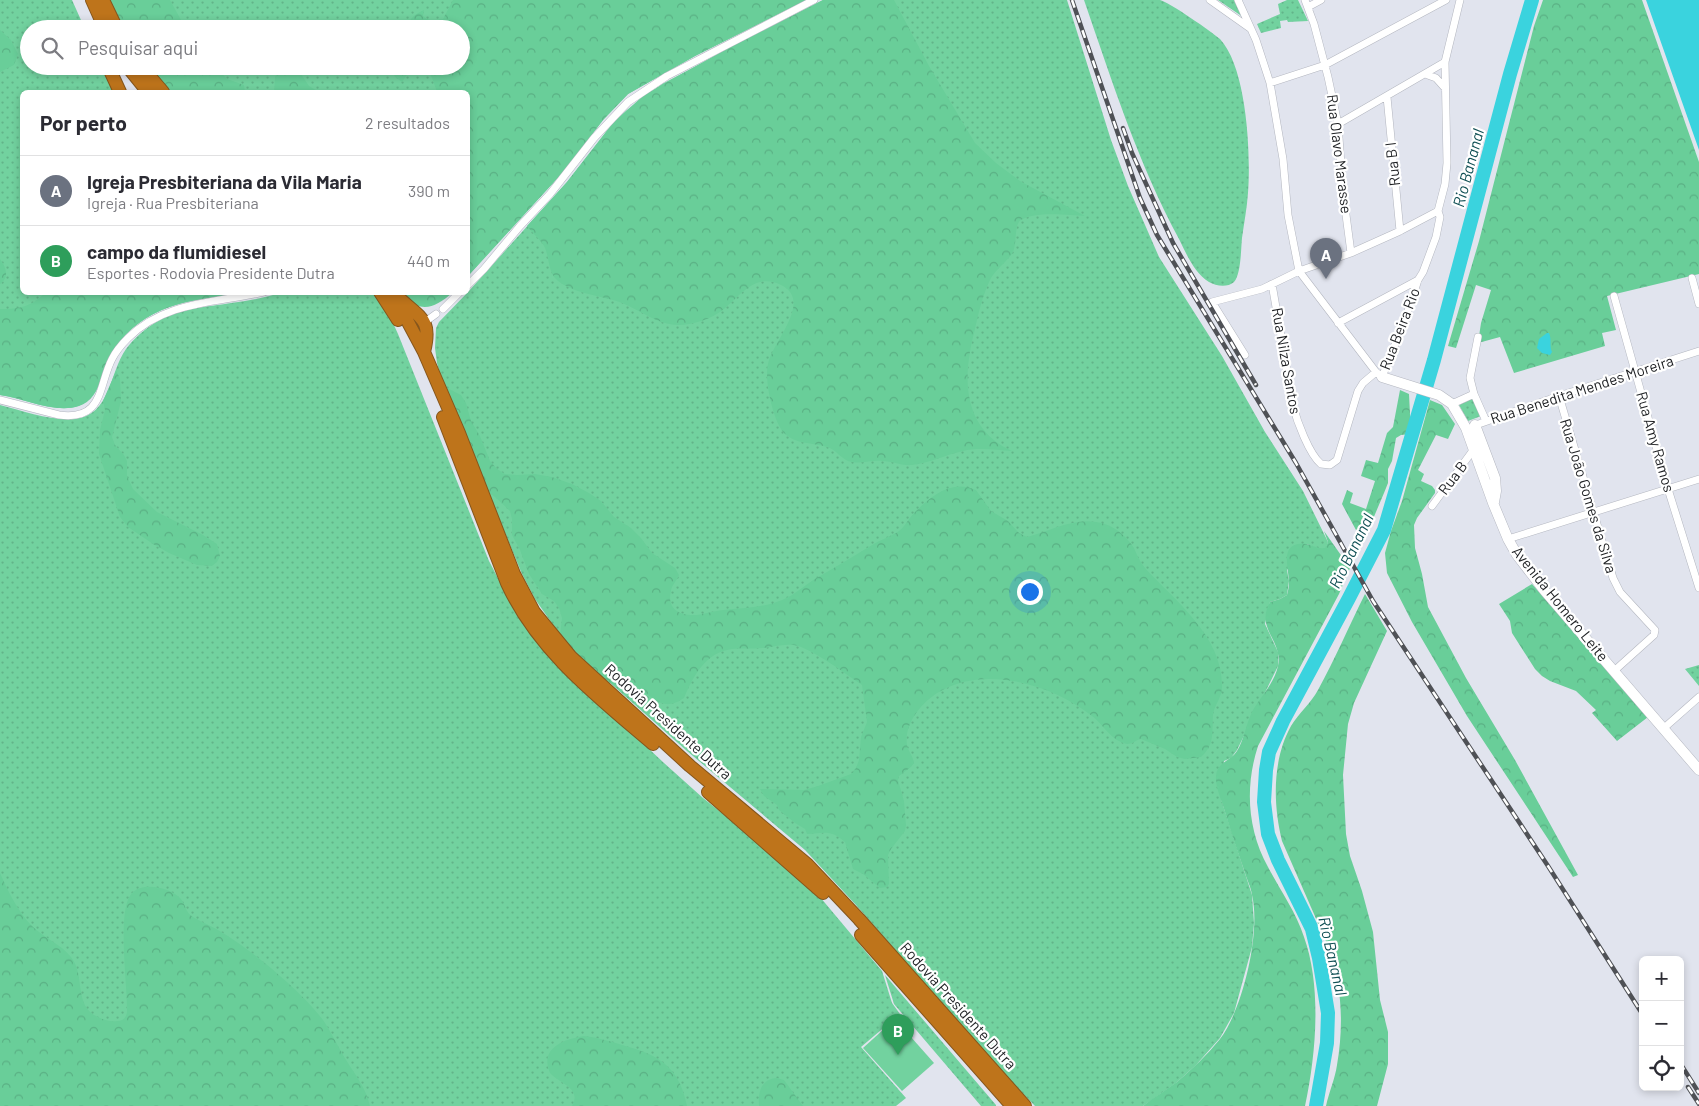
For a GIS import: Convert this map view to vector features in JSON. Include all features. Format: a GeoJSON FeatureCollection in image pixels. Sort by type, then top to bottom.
{"type":"FeatureCollection","features":[{"type":"Feature","properties":{"kind":"highway"},"geometry":{"type":"LineString","coordinates":[[90,0],[94,20]]}},
{"type":"Feature","properties":{"kind":"highway"},"geometry":{"type":"LineString","coordinates":[[90,0],[100,20]]}},
{"type":"Feature","properties":{"kind":"highway"},"geometry":{"type":"LineString","coordinates":[[103,0],[113,20]]}},
{"type":"Feature","properties":{"kind":"highway"},"geometry":{"type":"LineString","coordinates":[[112,75],[119,90]]}},
{"type":"Feature","properties":{"kind":"highway"},"geometry":{"type":"LineString","coordinates":[[134,75],[146,90]]}},
{"type":"Feature","properties":{"kind":"highway"},"geometry":{"type":"LineString","coordinates":[[148,75],[160,90]]}},
{"type":"Feature","properties":{"kind":"highway","name":"Rodovia Presidente Dutra"},"geometry":{"type":"LineString","coordinates":[[382,295],[417,356],[440,408],[508,583],[516,602],[529,623],[553,653],[589,688],[817,887],[992,1086],[1012,1106]]}},
{"type":"Feature","properties":{"kind":"highway","name":"Rodovia Presidente Dutra"},"geometry":{"type":"LineString","coordinates":[[394,295],[424,352],[459,433],[514,574],[523,593],[548,630],[571,657],[603,688],[690,766],[807,864],[1025,1106]]}},
{"type":"Feature","properties":{"kind":"highway"},"geometry":{"type":"LineString","coordinates":[[395,295],[425,322],[428,334],[424,352]]}},
{"type":"Feature","properties":{"kind":"highway"},"geometry":{"type":"LineString","coordinates":[[992,1086],[1000,1106]]}},
{"type":"Feature","properties":{"kind":"street"},"geometry":{"type":"LineString","coordinates":[[470,283],[550,194],[594,138],[628,102],[667,76],[814,0]]}},
{"type":"Feature","properties":{"kind":"street"},"geometry":{"type":"LineString","coordinates":[[1210,0],[1252,29]]}},
{"type":"Feature","properties":{"kind":"street"},"geometry":{"type":"LineString","coordinates":[[1238,0],[1252,29],[1270,83],[1283,159],[1288,215],[1299,271],[1379,374]]}},
{"type":"Feature","properties":{"kind":"street","name":"Rua Olavo Marasse"},"geometry":{"type":"LineString","coordinates":[[1304,0],[1308,7],[1325,65],[1338,124],[1351,253]]}},
{"type":"Feature","properties":{"kind":"street"},"geometry":{"type":"LineString","coordinates":[[1308,7],[1322,0]]}},
{"type":"Feature","properties":{"kind":"street"},"geometry":{"type":"LineString","coordinates":[[1270,83],[1325,65],[1446,0]]}},
{"type":"Feature","properties":{"kind":"street","name":"Rua Beira Rio"},"geometry":{"type":"LineString","coordinates":[[1379,374],[1406,318],[1418,280],[1435,242],[1440,218],[1438,211],[1445,184],[1447,163],[1445,62],[1460,0]]}},
{"type":"Feature","properties":{"kind":"street"},"geometry":{"type":"LineString","coordinates":[[1338,124],[1445,62]]}},
{"type":"Feature","properties":{"kind":"street"},"geometry":{"type":"LineString","coordinates":[[1425,74],[1436,78],[1445,87]]}},
{"type":"Feature","properties":{"kind":"street","name":"Rua B I"},"geometry":{"type":"LineString","coordinates":[[1387,97],[1400,231]]}},
{"type":"Feature","properties":{"kind":"street"},"geometry":{"type":"LineString","coordinates":[[1245,355],[1212,302],[1262,289],[1299,271],[1351,253],[1438,211]]}},
{"type":"Feature","properties":{"kind":"street"},"geometry":{"type":"LineString","coordinates":[[1692,278],[1699,304]]}},
{"type":"Feature","properties":{"kind":"street"},"geometry":{"type":"LineString","coordinates":[[1338,323],[1418,280]]}},
{"type":"Feature","properties":{"kind":"street","name":"Rua Nilza Santos"},"geometry":{"type":"LineString","coordinates":[[1272,284],[1293,406],[1298,424],[1321,464],[1330,465],[1337,460],[1358,391],[1363,382],[1379,374]]}},
{"type":"Feature","properties":{"kind":"street"},"geometry":{"type":"LineString","coordinates":[[0,400],[58,415],[81,414],[96,401],[112,359],[138,328],[153,318],[171,310],[198,303],[246,295]]}},
{"type":"Feature","properties":{"kind":"street"},"geometry":{"type":"LineString","coordinates":[[443,309],[457,295]]}},
{"type":"Feature","properties":{"kind":"street","name":"Rua Amy Ramos"},"geometry":{"type":"LineString","coordinates":[[1614,296],[1668,489],[1699,588]]}},
{"type":"Feature","properties":{"kind":"street"},"geometry":{"type":"LineString","coordinates":[[425,322],[436,314]]}},
{"type":"Feature","properties":{"kind":"street"},"geometry":{"type":"LineString","coordinates":[[1478,337],[1470,374],[1474,394],[1486,421]]}},
{"type":"Feature","properties":{"kind":"street","name":"Rua Benedita Mendes Moreira"},"geometry":{"type":"LineString","coordinates":[[1470,427],[1558,396],[1699,351]]}},
{"type":"Feature","properties":{"kind":"street","name":"Avenida Homero Leite"},"geometry":{"type":"LineString","coordinates":[[1379,374],[1395,382],[1439,395],[1452,404],[1470,427],[1474,449],[1493,503],[1517,555],[1544,590],[1699,770]]}},
{"type":"Feature","properties":{"kind":"street"},"geometry":{"type":"LineString","coordinates":[[1452,404],[1474,394]]}},
{"type":"Feature","properties":{"kind":"street","name":"Rua João Gomes da Silva"},"geometry":{"type":"LineString","coordinates":[[1558,396],[1615,584],[1627,600],[1655,629],[1654,634],[1614,671]]}},
{"type":"Feature","properties":{"kind":"street"},"geometry":{"type":"LineString","coordinates":[[1470,427],[1495,478],[1496,491],[1493,503]]}},
{"type":"Feature","properties":{"kind":"street","name":"Rua B"},"geometry":{"type":"LineString","coordinates":[[1432,506],[1474,449]]}},
{"type":"Feature","properties":{"kind":"street"},"geometry":{"type":"LineString","coordinates":[[1508,539],[1699,479]]}},
{"type":"Feature","properties":{"kind":"street"},"geometry":{"type":"LineString","coordinates":[[1664,728],[1699,696]]}},
{"type":"Feature","properties":{"kind":"green space"},"geometry":{"type":"Polygon","coordinates":[[[0,0],[72,0],[81,20],[20,20],[20,75],[106,75],[114,90],[20,90],[20,295],[227,295],[176,305],[146,318],[120,341],[97,387],[85,402],[78,406],[69,408],[49,407],[0,395],[0,0]]]}},
{"type":"Feature","properties":{"kind":"green space"},"geometry":{"type":"Polygon","coordinates":[[[107,0],[806,0],[695,56],[628,94],[603,120],[564,171],[470,274],[470,90],[167,90],[154,75],[470,75],[470,20],[117,20],[107,0]]]}},
{"type":"Feature","properties":{"kind":"green space"},"geometry":{"type":"Polygon","coordinates":[[[107,0],[170,0],[181,20],[117,20],[107,0]]]}},
{"type":"Feature","properties":{"kind":"green space"},"geometry":{"type":"Polygon","coordinates":[[[453,0],[806,0],[695,56],[628,94],[603,120],[564,171],[470,274],[470,90],[436,90],[430,75],[470,75],[470,20],[439,20],[443,19],[453,0]]]}},
{"type":"Feature","properties":{"kind":"green space"},"geometry":{"type":"Polygon","coordinates":[[[823,0],[1067,0],[1111,140],[1128,186],[1159,257],[1222,356],[1265,432],[1303,491],[1328,542],[1325,550],[1307,544],[1287,570],[1289,581],[1287,595],[1270,602],[1265,624],[1278,652],[1278,666],[1237,750],[1231,758],[1224,761],[1221,799],[1252,895],[1254,923],[1252,947],[1234,1013],[1220,1038],[1196,1065],[1176,1083],[1143,1106],[1035,1106],[999,1069],[856,905],[805,850],[687,751],[591,666],[560,635],[535,599],[522,574],[442,381],[435,348],[436,328],[439,322],[465,295],[470,295],[470,290],[567,182],[613,123],[662,84],[823,0]]]}},
{"type":"Feature","properties":{"kind":"green space"},"geometry":{"type":"Polygon","coordinates":[[[823,0],[894,0],[929,66],[975,143],[996,163],[1020,181],[1085,216],[1061,214],[1035,215],[1021,220],[1017,226],[1013,252],[991,278],[986,290],[969,359],[968,389],[976,417],[984,430],[997,442],[1012,451],[975,449],[925,463],[904,465],[882,461],[848,461],[830,448],[794,440],[784,433],[776,419],[770,400],[767,380],[768,364],[771,355],[792,311],[793,301],[790,292],[781,285],[764,281],[749,287],[719,313],[696,323],[678,325],[663,323],[622,303],[565,286],[554,277],[544,246],[527,226],[567,182],[613,123],[644,95],[730,47],[823,0]]]}},
{"type":"Feature","properties":{"kind":"green space"},"geometry":{"type":"Polygon","coordinates":[[[1084,0],[1160,0],[1181,11],[1215,35],[1229,52],[1242,90],[1249,157],[1248,193],[1240,261],[1238,274],[1231,284],[1215,285],[1199,273],[1164,210],[1138,151],[1084,0]]]}},
{"type":"Feature","properties":{"kind":"green space"},"geometry":{"type":"Polygon","coordinates":[[[1218,0],[1235,0],[1243,17],[1218,0]]]}},
{"type":"Feature","properties":{"kind":"green space"},"geometry":{"type":"Polygon","coordinates":[[[1287,0],[1298,0],[1308,21],[1280,21],[1281,28],[1261,33],[1257,24],[1280,14],[1278,4],[1287,0]]]}},
{"type":"Feature","properties":{"kind":"green space"},"geometry":{"type":"Polygon","coordinates":[[[1543,0],[1642,0],[1699,162],[1699,274],[1607,296],[1616,330],[1602,333],[1605,346],[1514,373],[1500,337],[1478,343],[1481,323],[1491,290],[1476,285],[1456,348],[1448,346],[1479,241],[1534,26],[1543,0]]]}},
{"type":"Feature","properties":{"kind":"green space"},"geometry":{"type":"Polygon","coordinates":[[[424,10],[423,16],[430,20],[410,20],[424,10]]]}},
{"type":"Feature","properties":{"kind":"green space"},"geometry":{"type":"Polygon","coordinates":[[[0,30],[11,40],[18,54],[14,65],[0,72],[0,30]]]}},
{"type":"Feature","properties":{"kind":"green space"},"geometry":{"type":"Polygon","coordinates":[[[154,75],[223,75],[227,79],[244,85],[245,90],[167,90],[154,75]]]}},
{"type":"Feature","properties":{"kind":"green space"},"geometry":{"type":"Polygon","coordinates":[[[276,75],[302,75],[309,86],[316,90],[274,90],[276,75]]]}},
{"type":"Feature","properties":{"kind":"green space"},"geometry":{"type":"Polygon","coordinates":[[[395,75],[407,75],[402,82],[395,75]]]}},
{"type":"Feature","properties":{"kind":"green space"},"geometry":{"type":"Polygon","coordinates":[[[0,259],[4,265],[6,275],[0,284],[0,259]]]}},
{"type":"Feature","properties":{"kind":"green space"},"geometry":{"type":"Polygon","coordinates":[[[42,295],[227,295],[176,305],[146,318],[120,341],[93,395],[87,402],[70,408],[39,405],[0,395],[0,309],[24,306],[42,295]]]}},
{"type":"Feature","properties":{"kind":"green space"},"geometry":{"type":"Polygon","coordinates":[[[273,295],[377,295],[398,334],[489,561],[520,620],[547,653],[664,763],[703,798],[782,861],[820,897],[882,971],[892,1003],[900,1014],[861,1047],[906,1098],[896,1106],[0,1106],[0,405],[56,418],[75,419],[87,416],[96,410],[108,392],[120,359],[126,349],[145,330],[175,313],[273,295]]]}},
{"type":"Feature","properties":{"kind":"green space"},"geometry":{"type":"Polygon","coordinates":[[[405,295],[449,295],[427,307],[421,307],[405,295]]]}},
{"type":"Feature","properties":{"kind":"green space"},"geometry":{"type":"Polygon","coordinates":[[[116,371],[120,378],[121,401],[112,437],[115,445],[127,461],[127,476],[133,489],[157,512],[217,544],[220,556],[212,566],[197,565],[169,553],[128,527],[120,517],[99,454],[100,430],[105,410],[103,401],[116,371]]]}},
{"type":"Feature","properties":{"kind":"green space"},"geometry":{"type":"Polygon","coordinates":[[[445,387],[461,395],[490,461],[497,469],[505,474],[535,474],[552,477],[572,484],[589,493],[601,501],[614,517],[631,528],[652,553],[675,568],[679,575],[672,589],[670,599],[675,610],[687,615],[764,605],[787,598],[875,543],[899,531],[914,513],[934,495],[950,488],[967,487],[976,490],[991,511],[1008,521],[1019,533],[1027,537],[1066,524],[1085,521],[1105,524],[1118,530],[1134,548],[1143,566],[1195,621],[1215,652],[1220,669],[1222,687],[1213,715],[1212,738],[1209,748],[1201,757],[1185,759],[1141,739],[1129,744],[1121,742],[1116,740],[1092,716],[1076,705],[1039,687],[997,679],[957,684],[939,692],[926,701],[911,721],[908,729],[907,745],[914,763],[899,776],[898,780],[904,801],[905,831],[888,855],[889,884],[887,887],[880,888],[863,874],[853,869],[845,842],[831,833],[807,834],[805,829],[795,823],[779,810],[777,805],[764,796],[760,789],[804,790],[851,774],[859,760],[861,737],[867,722],[862,685],[809,650],[787,645],[732,649],[715,655],[696,673],[684,698],[671,704],[661,703],[636,689],[610,683],[603,678],[560,635],[562,618],[559,608],[554,601],[542,594],[529,574],[512,535],[510,511],[489,493],[445,387]]]}},
{"type":"Feature","properties":{"kind":"green space"},"geometry":{"type":"Polygon","coordinates":[[[1400,390],[1409,394],[1411,434],[1401,435],[1396,438],[1392,461],[1388,469],[1388,483],[1373,519],[1363,530],[1356,530],[1342,504],[1347,490],[1353,493],[1350,503],[1366,509],[1375,481],[1361,476],[1366,460],[1378,463],[1387,433],[1393,427],[1400,390]]]}},
{"type":"Feature","properties":{"kind":"green space"},"geometry":{"type":"Polygon","coordinates":[[[1473,398],[1481,416],[1468,421],[1459,405],[1473,398]]]}},
{"type":"Feature","properties":{"kind":"green space"},"geometry":{"type":"Polygon","coordinates":[[[1430,400],[1442,405],[1455,424],[1448,439],[1436,435],[1418,470],[1424,474],[1421,481],[1432,486],[1435,490],[1435,493],[1414,525],[1415,548],[1428,607],[1466,678],[1515,760],[1578,875],[1573,877],[1467,716],[1412,622],[1387,573],[1385,553],[1402,501],[1430,400]]]}},
{"type":"Feature","properties":{"kind":"green space"},"geometry":{"type":"Polygon","coordinates":[[[1324,531],[1350,568],[1339,594],[1258,746],[1251,776],[1250,792],[1252,823],[1261,853],[1297,919],[1310,957],[1315,999],[1315,1021],[1312,1065],[1305,1106],[1143,1106],[1177,1082],[1215,1045],[1228,1026],[1243,990],[1252,949],[1254,911],[1251,889],[1219,794],[1216,776],[1219,768],[1237,751],[1252,712],[1276,673],[1278,666],[1277,649],[1267,627],[1266,611],[1270,602],[1287,595],[1289,584],[1288,551],[1297,544],[1325,548],[1328,542],[1324,531]]]}},
{"type":"Feature","properties":{"kind":"green space"},"geometry":{"type":"Polygon","coordinates":[[[1532,584],[1648,717],[1617,741],[1592,713],[1596,710],[1576,691],[1550,681],[1535,669],[1512,633],[1510,621],[1499,604],[1532,584]]]}},
{"type":"Feature","properties":{"kind":"green space"},"geometry":{"type":"Polygon","coordinates":[[[1365,594],[1387,631],[1354,703],[1348,724],[1343,775],[1346,834],[1350,856],[1373,932],[1380,1000],[1388,1032],[1388,1064],[1377,1106],[1326,1106],[1336,1070],[1341,1035],[1339,990],[1328,946],[1282,841],[1277,813],[1277,768],[1280,753],[1291,726],[1318,690],[1365,594]]]}},
{"type":"Feature","properties":{"kind":"green space"},"geometry":{"type":"Polygon","coordinates":[[[1699,665],[1699,686],[1685,669],[1699,665]]]}},
{"type":"Feature","properties":{"kind":"green space"},"geometry":{"type":"Polygon","coordinates":[[[0,873],[14,901],[27,920],[71,957],[78,973],[85,1006],[98,1017],[110,1021],[123,1020],[127,1012],[124,931],[127,902],[132,893],[143,887],[157,887],[177,895],[183,901],[190,915],[220,931],[248,950],[290,985],[314,1009],[323,1020],[361,1083],[370,1106],[0,1106],[0,873]]]}},
{"type":"Feature","properties":{"kind":"green space"},"geometry":{"type":"Polygon","coordinates":[[[885,975],[996,1106],[981,1106],[894,1004],[885,975]]]}},
{"type":"Feature","properties":{"kind":"green space"},"geometry":{"type":"Polygon","coordinates":[[[895,1019],[934,1063],[902,1091],[863,1048],[895,1019]]]}},
{"type":"Feature","properties":{"kind":"green space"},"geometry":{"type":"Polygon","coordinates":[[[584,1036],[606,1040],[641,1051],[660,1060],[668,1066],[680,1083],[687,1106],[572,1106],[574,1095],[568,1087],[550,1073],[547,1064],[548,1057],[555,1046],[584,1036]]]}},
{"type":"Feature","properties":{"kind":"green space"},"geometry":{"type":"Polygon","coordinates":[[[777,1078],[784,1080],[803,1106],[759,1106],[759,1096],[762,1087],[767,1081],[777,1078]]]}},
{"type":"Feature","properties":{"kind":"water"},"geometry":{"type":"Polygon","coordinates":[[[1646,0],[1699,0],[1699,150],[1646,0]]]}},
{"type":"Feature","properties":{"kind":"water"},"geometry":{"type":"Polygon","coordinates":[[[1549,333],[1552,352],[1550,355],[1542,353],[1537,348],[1539,339],[1549,333]]]}},
{"type":"Feature","properties":{"kind":"waterway","name":"Rio Bananal"},"geometry":{"type":"LineString","coordinates":[[1316,1106],[1327,1043],[1328,1013],[1312,929],[1278,860],[1268,834],[1264,802],[1269,752],[1283,721],[1384,530],[1434,360],[1510,74],[1532,0]]}},
{"type":"Feature","properties":{"kind":"railway"},"geometry":{"type":"LineString","coordinates":[[1072,0],[1140,198],[1157,235],[1296,463],[1373,601],[1548,866],[1639,1009]]}},
{"type":"Feature","properties":{"kind":"railway"},"geometry":{"type":"LineString","coordinates":[[1123,128],[1132,153],[1173,243],[1256,385]]}},
{"type":"Feature","properties":{"kind":"railway"},"geometry":{"type":"LineString","coordinates":[[1684,1069],[1699,1093]]}},
{"type":"Feature","properties":{"kind":"railway"},"geometry":{"type":"LineString","coordinates":[[1688,1087],[1699,1104]]}},
{"type":"Feature","properties":{"kind":"place","name":"Igreja Presbiteriana da Vila Maria"},"geometry":{"type":"Point","coordinates":[1326,279]}},
{"type":"Feature","properties":{"kind":"place","name":"campo da flumidiesel"},"geometry":{"type":"Point","coordinates":[898,1055]}}]}
